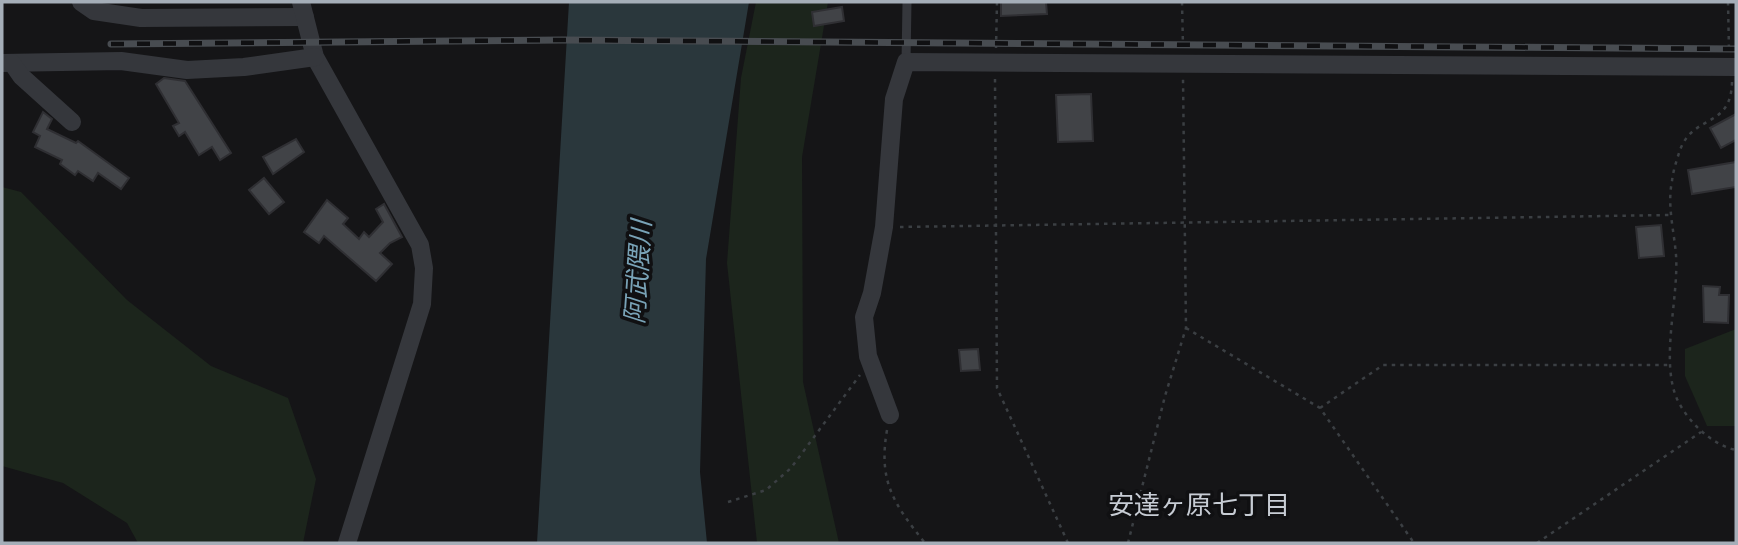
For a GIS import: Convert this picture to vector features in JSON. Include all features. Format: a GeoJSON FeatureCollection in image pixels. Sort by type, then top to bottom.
{"type":"FeatureCollection","features":[{"type":"Feature","properties":{"kind":"street"},"geometry":{"type":"LineString","coordinates":[[81,2],[94,11],[141,18],[303,9],[315,57],[420,245],[424,268],[422,304],[347,543]]}},
{"type":"Feature","properties":{"kind":"street"},"geometry":{"type":"LineString","coordinates":[[7,63],[121,61],[187,70],[244,67],[315,57]]}},
{"type":"Feature","properties":{"kind":"street"},"geometry":{"type":"LineString","coordinates":[[890,415],[870,361],[864,317],[872,293],[884,227],[894,99],[906,62],[1733,67]]}},
{"type":"Feature","properties":{"kind":"street"},"geometry":{"type":"LineString","coordinates":[[7,63],[72,122]]}},
{"type":"Feature","properties":{"kind":"lane"},"geometry":{"type":"LineString","coordinates":[[906,62],[907,2]]}},
{"type":"Feature","properties":{"kind":"path"},"geometry":{"type":"LineString","coordinates":[[997,2],[997,388],[1069,543]]}},
{"type":"Feature","properties":{"kind":"path"},"geometry":{"type":"LineString","coordinates":[[1128,543],[1165,396],[1186,328],[1182,2]]}},
{"type":"Feature","properties":{"kind":"path"},"geometry":{"type":"LineString","coordinates":[[1728,2],[1733,67],[1731,102],[1722,113],[1695,128],[1681,149],[1672,181],[1670,215],[1676,256],[1671,365],[1677,399],[1701,432],[1726,448],[1736,450]]}},
{"type":"Feature","properties":{"kind":"path"},"geometry":{"type":"LineString","coordinates":[[884,227],[1670,215]]}},
{"type":"Feature","properties":{"kind":"path"},"geometry":{"type":"LineString","coordinates":[[1186,328],[1320,408],[1414,543]]}},
{"type":"Feature","properties":{"kind":"path"},"geometry":{"type":"LineString","coordinates":[[728,502],[766,490],[791,468],[870,361]]}},
{"type":"Feature","properties":{"kind":"path"},"geometry":{"type":"LineString","coordinates":[[1320,408],[1383,365],[1671,365]]}},
{"type":"Feature","properties":{"kind":"path"},"geometry":{"type":"LineString","coordinates":[[890,415],[883,453],[886,480],[895,506],[925,543]]}},
{"type":"Feature","properties":{"kind":"path"},"geometry":{"type":"LineString","coordinates":[[1537,543],[1701,432]]}},
{"type":"Feature","properties":{"kind":"shaded area"},"geometry":{"type":"Polygon","coordinates":[[[756,2],[828,2],[802,157],[803,382],[839,543],[757,543],[727,263],[741,78],[756,2]]]}},
{"type":"Feature","properties":{"kind":"shaded area"},"geometry":{"type":"Polygon","coordinates":[[[2,187],[21,192],[127,300],[211,366],[288,398],[316,479],[303,543],[138,543],[127,523],[63,483],[2,466],[2,187]]]}},
{"type":"Feature","properties":{"kind":"shaded area"},"geometry":{"type":"Polygon","coordinates":[[[1736,329],[1736,426],[1707,426],[1685,376],[1685,349],[1736,329]]]}},
{"type":"Feature","properties":{"kind":"water","name":"阿武隈川"},"geometry":{"type":"Polygon","coordinates":[[[569,2],[749,2],[706,259],[700,472],[707,543],[537,543],[569,2]]]}},
{"type":"Feature","properties":{"kind":"building"},"geometry":{"type":"Polygon","coordinates":[[[1001,2],[1046,2],[1047,14],[1001,16],[1001,2]]]}},
{"type":"Feature","properties":{"kind":"building"},"geometry":{"type":"Polygon","coordinates":[[[842,7],[844,21],[814,26],[812,12],[842,7]]]}},
{"type":"Feature","properties":{"kind":"building"},"geometry":{"type":"Polygon","coordinates":[[[164,78],[185,81],[231,153],[220,160],[212,147],[199,155],[185,132],[179,136],[173,126],[179,123],[156,84],[164,78]]]}},
{"type":"Feature","properties":{"kind":"building"},"geometry":{"type":"Polygon","coordinates":[[[1091,94],[1093,141],[1058,142],[1056,95],[1091,94]]]}},
{"type":"Feature","properties":{"kind":"building"},"geometry":{"type":"Polygon","coordinates":[[[43,112],[52,119],[47,129],[76,143],[78,141],[129,178],[121,189],[98,173],[93,181],[78,171],[75,175],[60,164],[62,160],[35,147],[40,136],[33,132],[43,112]]]}},
{"type":"Feature","properties":{"kind":"building"},"geometry":{"type":"Polygon","coordinates":[[[1736,114],[1736,140],[1721,148],[1710,128],[1736,114]]]}},
{"type":"Feature","properties":{"kind":"building"},"geometry":{"type":"Polygon","coordinates":[[[296,139],[304,152],[273,174],[263,157],[296,139]]]}},
{"type":"Feature","properties":{"kind":"building"},"geometry":{"type":"Polygon","coordinates":[[[1736,162],[1736,187],[1692,194],[1688,170],[1736,162]]]}},
{"type":"Feature","properties":{"kind":"building"},"geometry":{"type":"Polygon","coordinates":[[[264,178],[284,202],[269,214],[249,190],[264,178]]]}},
{"type":"Feature","properties":{"kind":"building"},"geometry":{"type":"Polygon","coordinates":[[[327,200],[348,218],[343,224],[359,239],[364,232],[369,237],[383,222],[376,209],[384,204],[402,237],[390,243],[380,253],[392,264],[376,281],[324,236],[319,243],[304,232],[327,200]]]}},
{"type":"Feature","properties":{"kind":"building"},"geometry":{"type":"Polygon","coordinates":[[[1661,225],[1664,256],[1639,258],[1636,227],[1661,225]]]}},
{"type":"Feature","properties":{"kind":"building"},"geometry":{"type":"Polygon","coordinates":[[[1703,286],[1720,287],[1719,295],[1729,295],[1728,323],[1704,322],[1703,286]]]}},
{"type":"Feature","properties":{"kind":"building"},"geometry":{"type":"Polygon","coordinates":[[[978,349],[980,370],[961,371],[959,350],[978,349]]]}},
{"type":"Feature","properties":{"kind":"railway"},"geometry":{"type":"LineString","coordinates":[[111,44],[562,40],[1736,49]]}},
{"type":"Feature","properties":{"kind":"district","name":"安達ヶ原七丁目"},"geometry":{"type":"Point","coordinates":[1199,505]}}]}
